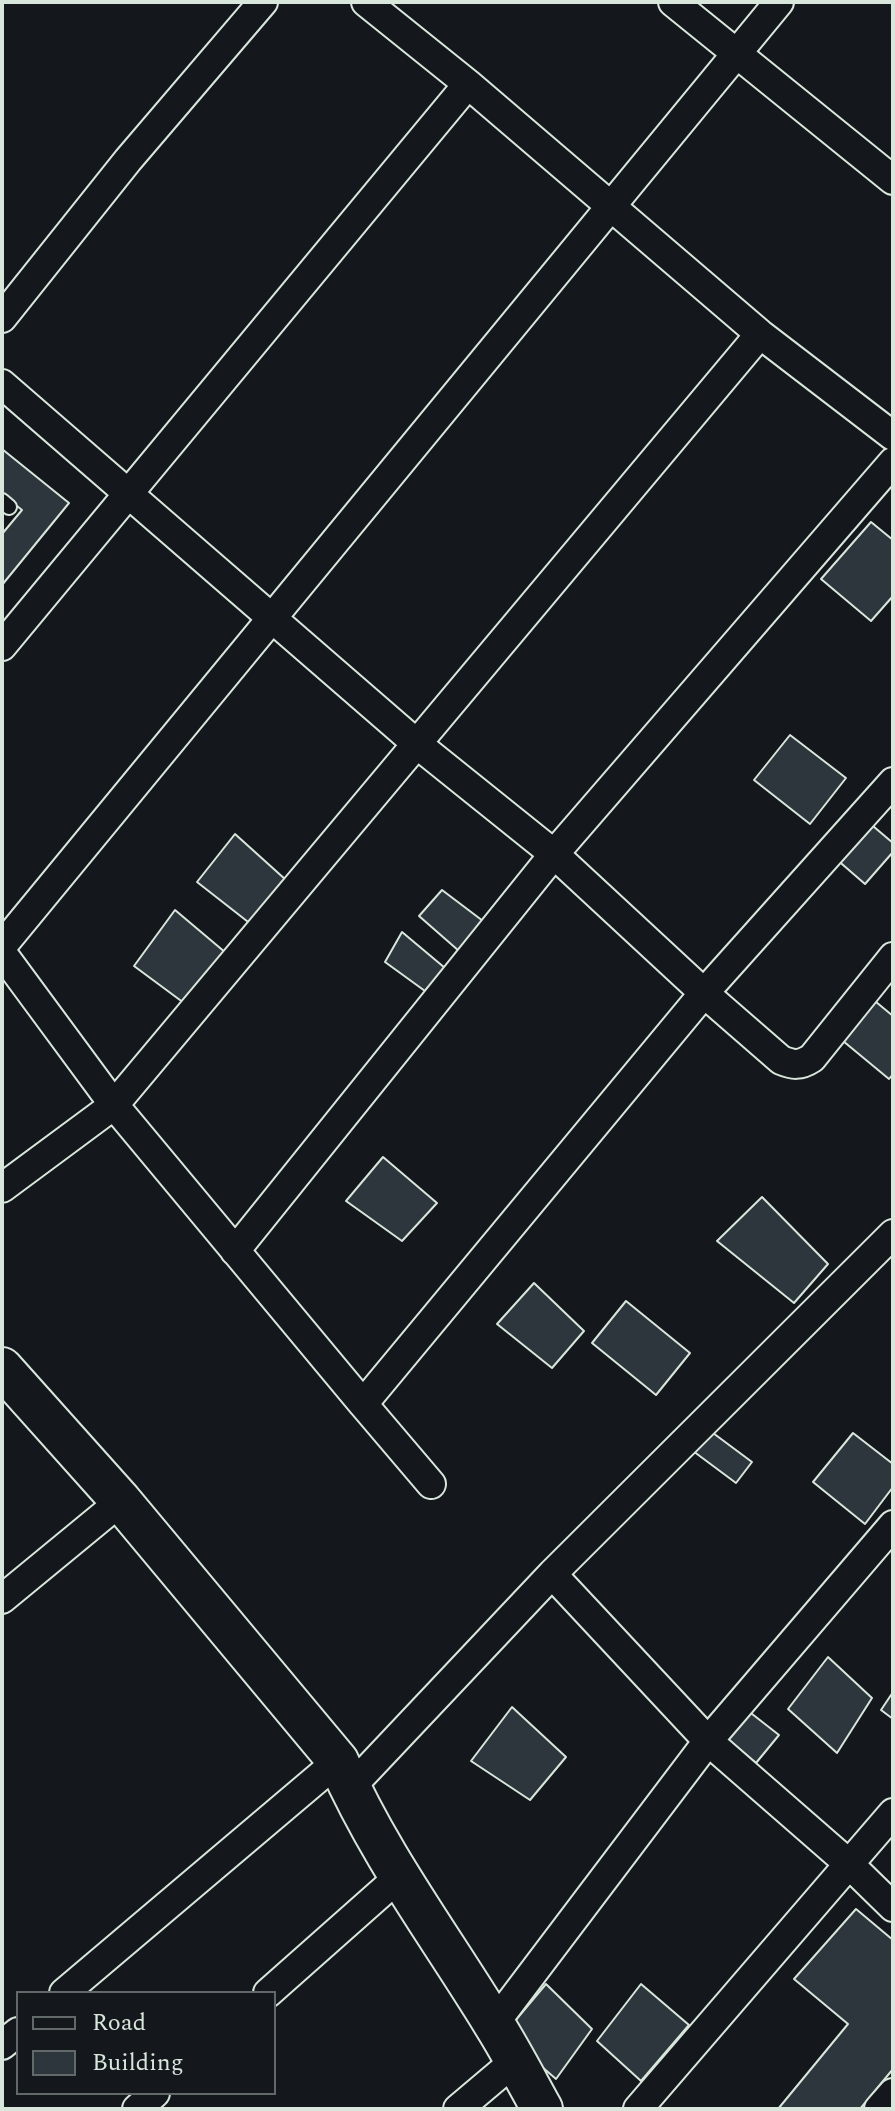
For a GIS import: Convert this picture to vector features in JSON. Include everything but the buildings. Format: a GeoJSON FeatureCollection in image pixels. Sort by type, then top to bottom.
{"type":"FeatureCollection","features":[{"type":"Feature","properties":{"kind":"street"},"geometry":{"type":"LineString","coordinates":[[2,318],[128,160],[263,2]]}},
{"type":"Feature","properties":{"kind":"street"},"geometry":{"type":"LineString","coordinates":[[366,2],[468,84],[760,334],[893,436]]}},
{"type":"Feature","properties":{"kind":"street"},"geometry":{"type":"LineString","coordinates":[[673,2],[892,177]]}},
{"type":"Feature","properties":{"kind":"street"},"geometry":{"type":"LineString","coordinates":[[2,946],[779,2]]}},
{"type":"Feature","properties":{"kind":"street"},"geometry":{"type":"LineString","coordinates":[[2,646],[468,84]]}},
{"type":"Feature","properties":{"kind":"street"},"geometry":{"type":"LineString","coordinates":[[2,1188],[114,1105],[760,334]]}},
{"type":"Feature","properties":{"kind":"street"},"geometry":{"type":"LineString","coordinates":[[2,384],[417,744],[554,854],[781,1060],[792,1065],[804,1064],[812,1058],[893,957]]}},
{"type":"Feature","properties":{"kind":"street"},"geometry":{"type":"LineString","coordinates":[[235,1251],[554,854],[893,462]]}},
{"type":"Feature","properties":{"kind":"street"},"geometry":{"type":"LineString","coordinates":[[363,1404],[704,993],[893,782]]}},
{"type":"Feature","properties":{"kind":"street"},"geometry":{"type":"LineString","coordinates":[[2,953],[114,1105],[431,1484]]}},
{"type":"Feature","properties":{"kind":"street"},"geometry":{"type":"LineString","coordinates":[[67,1991],[344,1775],[552,1574],[893,1234]]}},
{"type":"Feature","properties":{"kind":"street"},"geometry":{"type":"LineString","coordinates":[[2,1368],[121,1501],[344,1775],[400,1876],[516,2060],[542,2109]]}},
{"type":"Feature","properties":{"kind":"street"},"geometry":{"type":"LineString","coordinates":[[2,1599],[121,1501]]}},
{"type":"Feature","properties":{"kind":"street"},"geometry":{"type":"LineString","coordinates":[[494,2024],[708,1741],[893,1525]]}},
{"type":"Feature","properties":{"kind":"street"},"geometry":{"type":"LineString","coordinates":[[552,1574],[708,1741],[849,1864],[893,1907]]}},
{"type":"Feature","properties":{"kind":"street"},"geometry":{"type":"LineString","coordinates":[[638,2109],[893,1813]]}},
{"type":"Feature","properties":{"kind":"street"},"geometry":{"type":"LineString","coordinates":[[270,1991],[400,1876]]}},
{"type":"Feature","properties":{"kind":"street"},"geometry":{"type":"LineString","coordinates":[[458,2109],[516,2060]]}},
{"type":"Feature","properties":{"kind":"street"},"geometry":{"type":"LineString","coordinates":[[879,2109],[893,2093]]}},
{"type":"Feature","properties":{"kind":"street"},"geometry":{"type":"LineString","coordinates":[[137,2109],[153,2095]]}}]}
